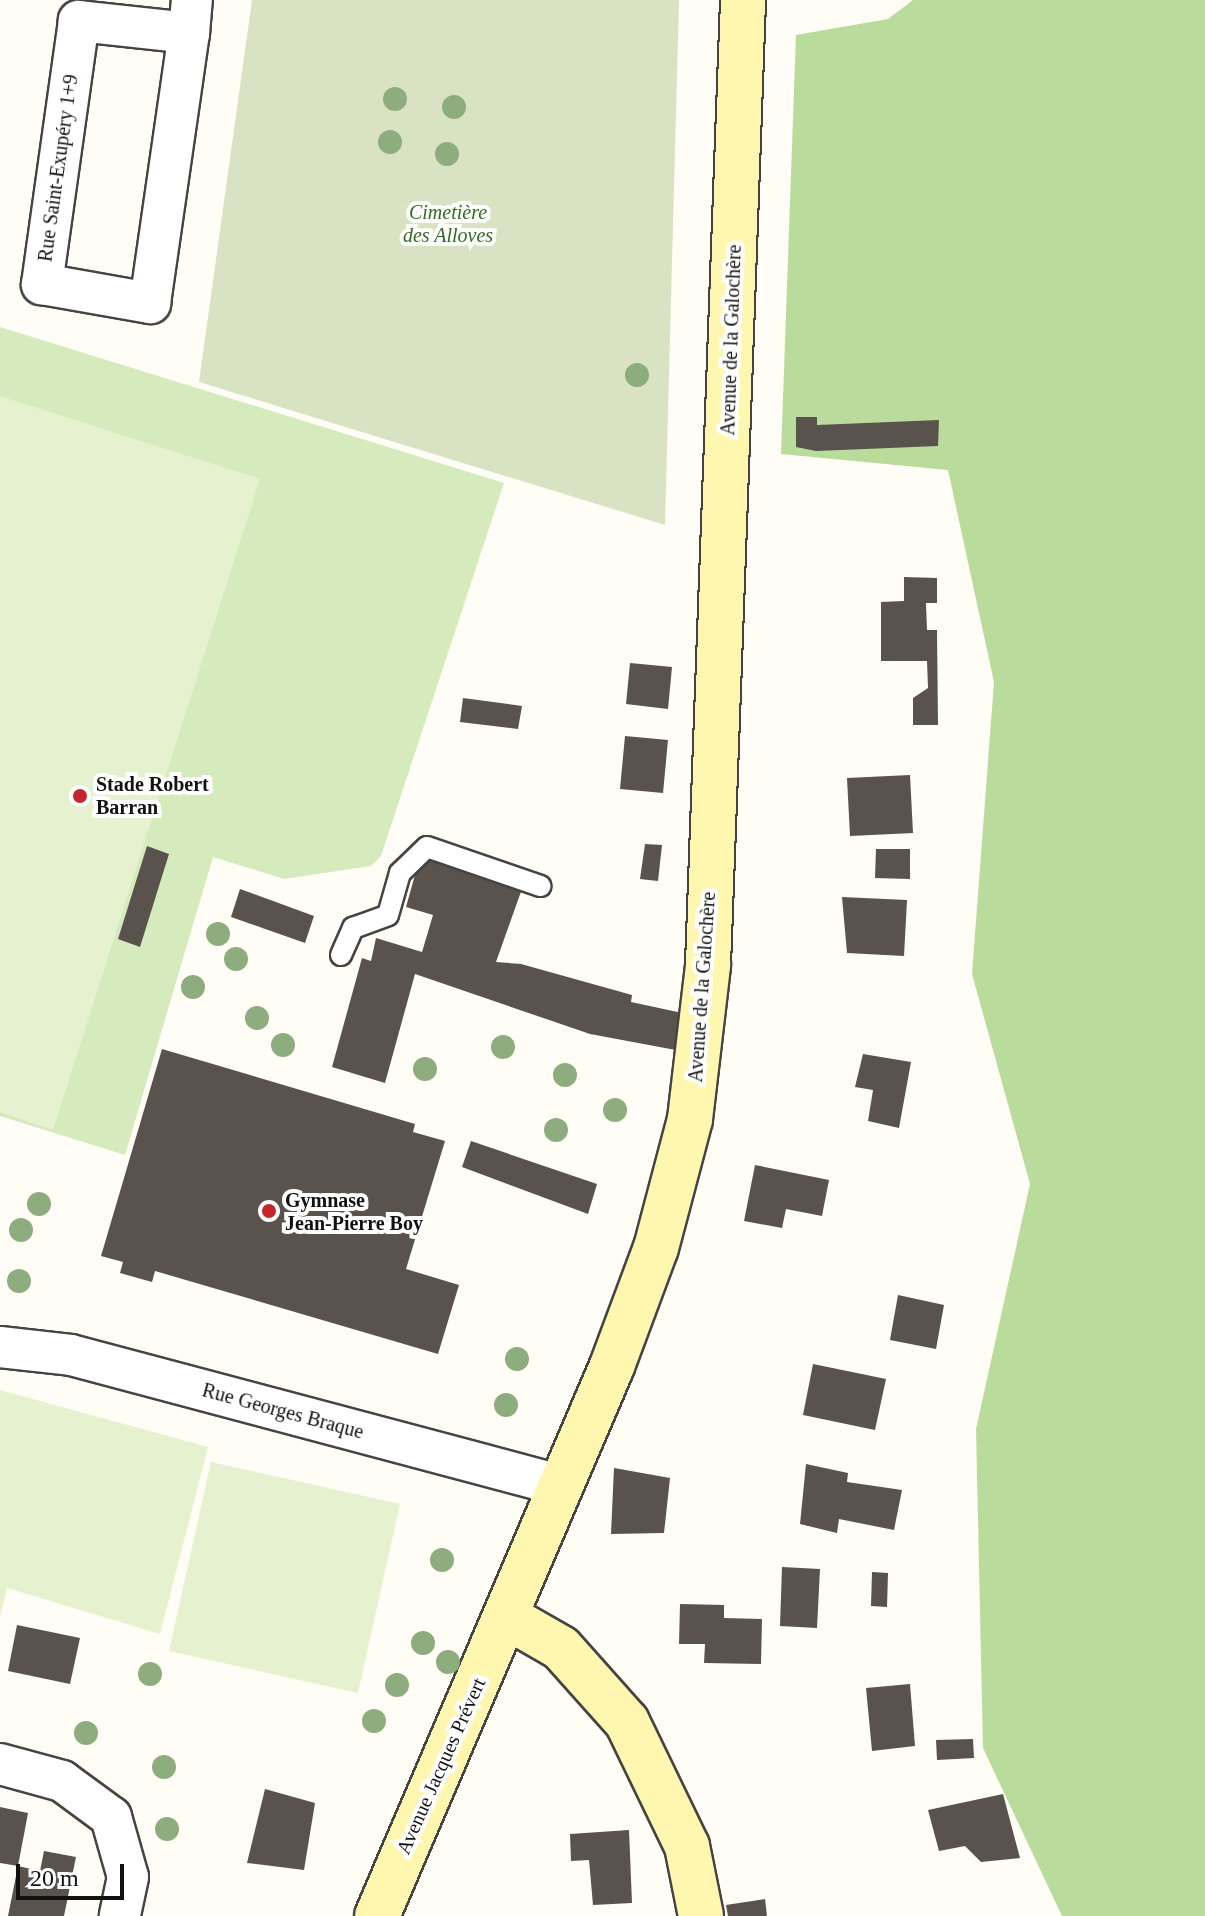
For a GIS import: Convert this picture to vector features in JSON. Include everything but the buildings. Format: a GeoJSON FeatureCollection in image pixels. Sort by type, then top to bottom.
{"type":"FeatureCollection","features":[{"type":"Feature","properties":{"kind":"main road","name":"Avenue de la Galochère"},"geometry":{"type":"LineString","coordinates":[[507,1617],[563,1486],[656,1248],[686,1140],[700,1053],[743,0]]}},
{"type":"Feature","properties":{"kind":"main road","name":"Avenue Jacques Prévert"},"geometry":{"type":"LineString","coordinates":[[377,1916],[507,1617]]}},
{"type":"Feature","properties":{"kind":"main road"},"geometry":{"type":"LineString","coordinates":[[507,1617],[561,1648],[627,1722],[682,1831],[701,1916]]}},
{"type":"Feature","properties":{"kind":"street","name":"Rue Saint-Exupéry 1+9"},"geometry":{"type":"LineString","coordinates":[[190,17],[150,303],[42,284],[79,21],[190,17]]}},
{"type":"Feature","properties":{"kind":"street","name":"Rue Georges Braque"},"geometry":{"type":"LineString","coordinates":[[0,1347],[71,1355],[563,1486]]}},
{"type":"Feature","properties":{"kind":"street"},"geometry":{"type":"LineString","coordinates":[[0,1764],[62,1781],[111,1817],[128,1877],[120,1916]]}},
{"type":"Feature","properties":{"kind":"lane"},"geometry":{"type":"LineString","coordinates":[[341,955],[353,928],[388,915],[400,873],[427,847],[540,886]]}},
{"type":"Feature","properties":{"kind":"green space","name":"Cimetière des Alloves"},"geometry":{"type":"Polygon","coordinates":[[[252,0],[679,0],[665,525],[199,382],[252,0]]]}},
{"type":"Feature","properties":{"kind":"green space"},"geometry":{"type":"Polygon","coordinates":[[[913,0],[1205,0],[1205,1916],[1062,1916],[983,1748],[976,1429],[1030,1184],[972,974],[994,682],[948,470],[781,454],[796,35],[888,19],[913,0]]]}},
{"type":"Feature","properties":{"kind":"green space"},"geometry":{"type":"Polygon","coordinates":[[[0,327],[504,483],[381,856],[371,866],[284,879],[213,857],[125,1155],[0,1116],[0,327]]]}},
{"type":"Feature","properties":{"kind":"green space","name":"Stade Robert Barran"},"geometry":{"type":"Polygon","coordinates":[[[0,396],[260,479],[53,1130],[0,1112],[0,396]]]}},
{"type":"Feature","properties":{"kind":"green space"},"geometry":{"type":"Polygon","coordinates":[[[0,1390],[208,1447],[160,1634],[7,1588],[0,1617],[0,1390]]]}},
{"type":"Feature","properties":{"kind":"green space"},"geometry":{"type":"Polygon","coordinates":[[[211,1462],[400,1504],[358,1693],[169,1651],[211,1462]]]}},
{"type":"Feature","properties":{"kind":"place","name":"Stade Robert Barran"},"geometry":{"type":"Point","coordinates":[80,796]}},
{"type":"Feature","properties":{"kind":"place","name":"Gymnase Jean-Pierre Boy"},"geometry":{"type":"Point","coordinates":[269,1211]}}]}
